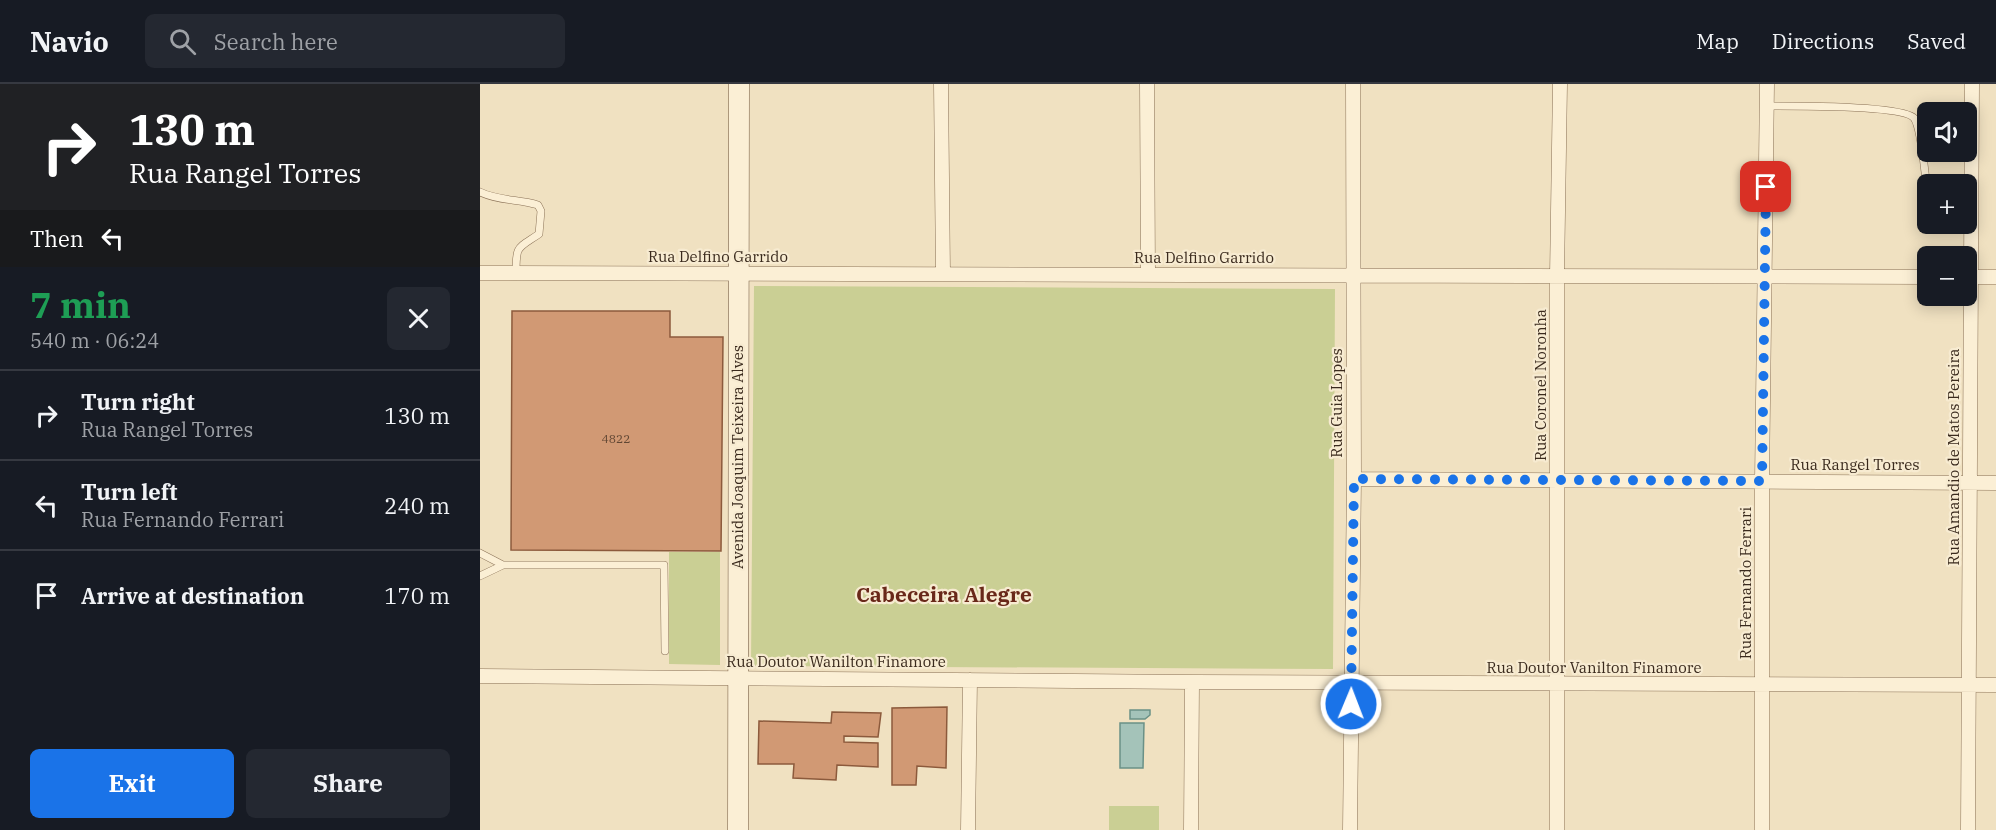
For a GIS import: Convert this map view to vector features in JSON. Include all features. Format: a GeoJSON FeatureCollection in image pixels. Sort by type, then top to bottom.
{"type":"FeatureCollection","features":[{"type":"Feature","properties":{"kind":"street","name":"Avenida Joaquim Teixeira Alves"},"geometry":{"type":"LineString","coordinates":[[738,830],[739,84]]}},
{"type":"Feature","properties":{"kind":"street"},"geometry":{"type":"LineString","coordinates":[[941,84],[943,274]]}},
{"type":"Feature","properties":{"kind":"street"},"geometry":{"type":"LineString","coordinates":[[1147,84],[1148,275]]}},
{"type":"Feature","properties":{"kind":"street","name":"Rua Guia Lopes"},"geometry":{"type":"LineString","coordinates":[[1350,830],[1354,479],[1353,84]]}},
{"type":"Feature","properties":{"kind":"street","name":"Rua Coronel Noronha"},"geometry":{"type":"LineString","coordinates":[[1557,830],[1557,276],[1560,84]]}},
{"type":"Feature","properties":{"kind":"street","name":"Rua Fernando Ferrari"},"geometry":{"type":"LineString","coordinates":[[1762,830],[1762,481],[1767,84]]}},
{"type":"Feature","properties":{"kind":"street","name":"Rua Amandio de Matos Pereira"},"geometry":{"type":"LineString","coordinates":[[1969,246],[1972,84]]}},
{"type":"Feature","properties":{"kind":"street","name":"Rua Delfino Garrido"},"geometry":{"type":"LineString","coordinates":[[480,273],[1917,277]]}},
{"type":"Feature","properties":{"kind":"street"},"geometry":{"type":"LineString","coordinates":[[1977,277],[1996,277]]}},
{"type":"Feature","properties":{"kind":"street","name":"Rua Amandio de Matos Pereira"},"geometry":{"type":"LineString","coordinates":[[1968,830],[1969,306]]}},
{"type":"Feature","properties":{"kind":"street","name":"Rua Rangel Torres"},"geometry":{"type":"LineString","coordinates":[[1354,479],[1996,483]]}},
{"type":"Feature","properties":{"kind":"street","name":"Rua Doutor Wanilton Finamore"},"geometry":{"type":"LineString","coordinates":[[480,676],[1192,682]]}},
{"type":"Feature","properties":{"kind":"street"},"geometry":{"type":"LineString","coordinates":[[968,830],[970,680]]}},
{"type":"Feature","properties":{"kind":"street"},"geometry":{"type":"LineString","coordinates":[[1191,830],[1192,682]]}},
{"type":"Feature","properties":{"kind":"street","name":"Rua Doutor Vanilton Finamore"},"geometry":{"type":"LineString","coordinates":[[1192,682],[1996,685]]}},
{"type":"Feature","properties":{"kind":"lane"},"geometry":{"type":"LineString","coordinates":[[1767,106],[1886,110],[1906,113],[1914,119],[1919,132],[1925,174]]}},
{"type":"Feature","properties":{"kind":"lane"},"geometry":{"type":"LineString","coordinates":[[480,192],[490,197],[530,203],[538,206],[541,211],[539,234],[521,245],[516,251],[516,273]]}},
{"type":"Feature","properties":{"kind":"lane"},"geometry":{"type":"LineString","coordinates":[[480,553],[503,565]]}},
{"type":"Feature","properties":{"kind":"lane"},"geometry":{"type":"LineString","coordinates":[[480,576],[503,565],[664,565],[665,651]]}},
{"type":"Feature","properties":{"kind":"green space"},"geometry":{"type":"Polygon","coordinates":[[[754,286],[1335,289],[1333,669],[751,666],[754,286]]]}},
{"type":"Feature","properties":{"kind":"green space"},"geometry":{"type":"Polygon","coordinates":[[[669,552],[720,552],[720,665],[669,664],[669,552]]]}},
{"type":"Feature","properties":{"kind":"green space"},"geometry":{"type":"Polygon","coordinates":[[[1109,806],[1159,806],[1159,830],[1109,830],[1109,806]]]}},
{"type":"Feature","properties":{"kind":"water"},"geometry":{"type":"Polygon","coordinates":[[[1130,710],[1150,710],[1150,715],[1145,719],[1130,719],[1130,710]]]}},
{"type":"Feature","properties":{"kind":"water"},"geometry":{"type":"Polygon","coordinates":[[[1120,723],[1144,723],[1143,768],[1120,768],[1120,723]]]}},
{"type":"Feature","properties":{"kind":"building"},"geometry":{"type":"Polygon","coordinates":[[[512,311],[670,311],[670,337],[723,337],[721,551],[511,550],[512,311]]]}},
{"type":"Feature","properties":{"kind":"building"},"geometry":{"type":"Polygon","coordinates":[[[947,707],[946,768],[917,766],[916,785],[892,785],[892,708],[947,707]]]}},
{"type":"Feature","properties":{"kind":"building"},"geometry":{"type":"Polygon","coordinates":[[[832,712],[881,713],[878,737],[844,736],[844,742],[878,743],[878,767],[837,765],[836,780],[793,778],[794,764],[758,764],[759,721],[831,723],[832,712]]]}},
{"type":"Feature","properties":{"kind":"district","name":"Cabeceira Alegre"},"geometry":{"type":"Point","coordinates":[944,595]}},
{"type":"Feature","properties":{"kind":"route"},"geometry":{"type":"LineString","coordinates":[[1351,704],[1354,479],[1762,481],[1766,187]]}}]}
